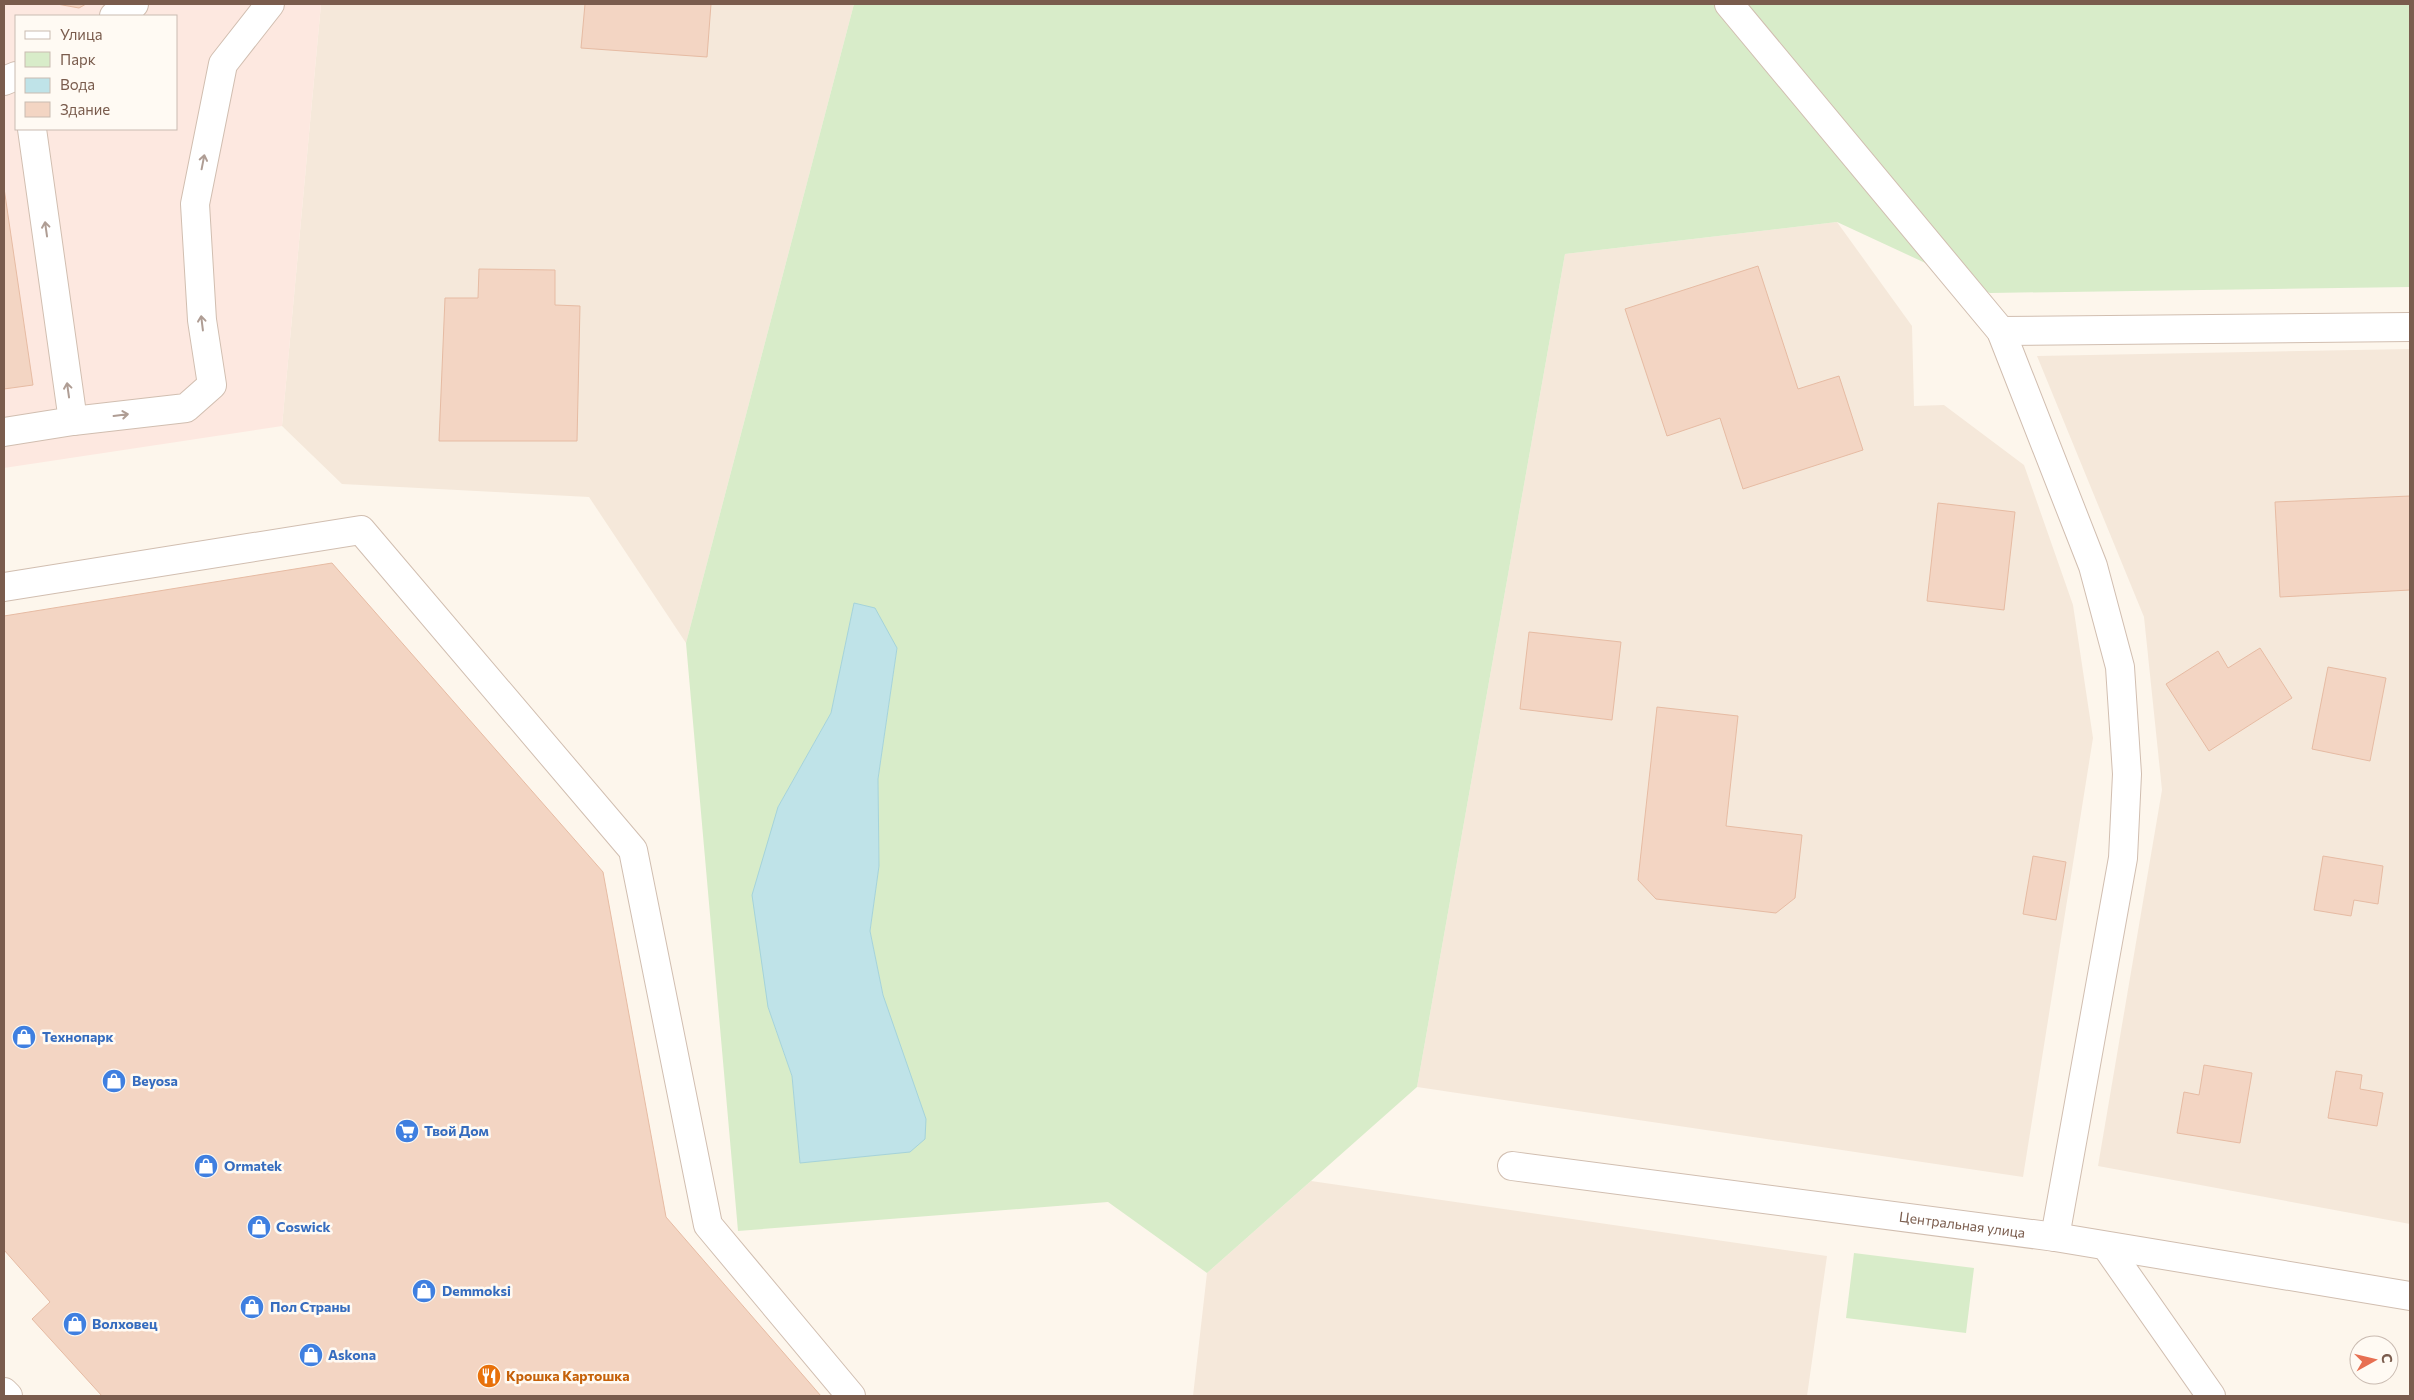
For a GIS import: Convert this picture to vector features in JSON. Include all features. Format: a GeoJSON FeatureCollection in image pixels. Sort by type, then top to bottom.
{"type":"FeatureCollection","features":[{"type":"Feature","properties":{"kind":"street"},"geometry":{"type":"LineString","coordinates":[[116,15],[134,4]]}},
{"type":"Feature","properties":{"kind":"street"},"geometry":{"type":"LineString","coordinates":[[4,432],[73,421],[186,408],[212,385],[202,320],[195,204],[223,64],[270,4]]}},
{"type":"Feature","properties":{"kind":"street"},"geometry":{"type":"LineString","coordinates":[[1729,4],[2001,331],[2093,566],[2120,667],[2127,774],[2123,858],[2055,1237]]}},
{"type":"Feature","properties":{"kind":"street"},"geometry":{"type":"LineString","coordinates":[[32,130],[73,421]]}},
{"type":"Feature","properties":{"kind":"street"},"geometry":{"type":"LineString","coordinates":[[2001,331],[2410,327]]}},
{"type":"Feature","properties":{"kind":"street"},"geometry":{"type":"LineString","coordinates":[[4,587],[361,530],[633,850],[708,1225],[851,1396]]}},
{"type":"Feature","properties":{"kind":"street","name":"Центральная улица"},"geometry":{"type":"LineString","coordinates":[[1512,1166],[2055,1237],[2410,1296]]}},
{"type":"Feature","properties":{"kind":"street"},"geometry":{"type":"LineString","coordinates":[[2106,1246],[2211,1396]]}},
{"type":"Feature","properties":{"kind":"street"},"geometry":{"type":"LineString","coordinates":[[4,1392],[8,1396]]}},
{"type":"Feature","properties":{"kind":"shaded area"},"geometry":{"type":"Polygon","coordinates":[[[4,4],[321,4],[282,426],[4,468],[4,4]]]}},
{"type":"Feature","properties":{"kind":"shaded area"},"geometry":{"type":"Polygon","coordinates":[[[321,4],[854,4],[686,643],[589,497],[342,484],[282,426],[321,4]]]}},
{"type":"Feature","properties":{"kind":"shaded area"},"geometry":{"type":"Polygon","coordinates":[[[1837,222],[1912,326],[1914,406],[1944,405],[2024,465],[2073,605],[2093,738],[2023,1177],[1417,1087],[1565,254],[1837,222]]]}},
{"type":"Feature","properties":{"kind":"shaded area"},"geometry":{"type":"Polygon","coordinates":[[[2410,349],[2410,1224],[2098,1166],[2162,790],[2144,617],[2037,356],[2410,349]]]}},
{"type":"Feature","properties":{"kind":"shaded area"},"geometry":{"type":"Polygon","coordinates":[[[1311,1181],[1827,1256],[1807,1396],[1193,1396],[1207,1273],[1311,1181]]]}},
{"type":"Feature","properties":{"kind":"green space"},"geometry":{"type":"Polygon","coordinates":[[[854,4],[2410,4],[2410,287],[1990,293],[1837,222],[1565,254],[1417,1087],[1207,1273],[1108,1202],[738,1231],[686,643],[854,4]],[[854,604],[831,713],[778,807],[768,1007],[792,1076],[800,1163],[883,995],[870,931],[879,866],[878,779],[897,648],[854,604]]]}},
{"type":"Feature","properties":{"kind":"green space"},"geometry":{"type":"Polygon","coordinates":[[[1854,1253],[1974,1268],[1966,1333],[1846,1318],[1854,1253]]]}},
{"type":"Feature","properties":{"kind":"water"},"geometry":{"type":"Polygon","coordinates":[[[854,603],[875,608],[897,648],[878,779],[879,866],[870,931],[883,995],[926,1119],[925,1139],[910,1152],[800,1163],[792,1076],[768,1007],[752,895],[778,807],[831,713],[854,603]]]}},
{"type":"Feature","properties":{"kind":"building"},"geometry":{"type":"Polygon","coordinates":[[[57,4],[86,4],[79,8],[57,4]]]}},
{"type":"Feature","properties":{"kind":"building"},"geometry":{"type":"Polygon","coordinates":[[[585,4],[711,4],[707,57],[581,48],[585,4]]]}},
{"type":"Feature","properties":{"kind":"building"},"geometry":{"type":"Polygon","coordinates":[[[4,188],[33,385],[4,389],[4,188]]]}},
{"type":"Feature","properties":{"kind":"building"},"geometry":{"type":"Polygon","coordinates":[[[1758,266],[1798,389],[1839,376],[1863,450],[1743,489],[1720,418],[1667,436],[1625,309],[1758,266]]]}},
{"type":"Feature","properties":{"kind":"building"},"geometry":{"type":"Polygon","coordinates":[[[479,269],[555,270],[555,305],[580,306],[577,441],[439,441],[445,298],[478,298],[479,269]]]}},
{"type":"Feature","properties":{"kind":"building"},"geometry":{"type":"Polygon","coordinates":[[[2410,496],[2410,590],[2280,597],[2275,502],[2410,496]]]}},
{"type":"Feature","properties":{"kind":"building"},"geometry":{"type":"Polygon","coordinates":[[[1938,503],[2015,512],[2004,610],[1927,601],[1938,503]]]}},
{"type":"Feature","properties":{"kind":"building"},"geometry":{"type":"Polygon","coordinates":[[[332,563],[603,872],[666,1217],[821,1396],[102,1396],[32,1319],[50,1302],[4,1250],[4,616],[332,563]]]}},
{"type":"Feature","properties":{"kind":"building"},"geometry":{"type":"Polygon","coordinates":[[[1529,632],[1621,642],[1612,720],[1520,709],[1529,632]]]}},
{"type":"Feature","properties":{"kind":"building"},"geometry":{"type":"Polygon","coordinates":[[[2260,648],[2292,698],[2209,751],[2166,684],[2218,651],[2228,668],[2260,648]]]}},
{"type":"Feature","properties":{"kind":"building"},"geometry":{"type":"Polygon","coordinates":[[[2328,667],[2386,678],[2370,761],[2312,749],[2328,667]]]}},
{"type":"Feature","properties":{"kind":"building"},"geometry":{"type":"Polygon","coordinates":[[[1657,707],[1738,716],[1726,826],[1802,835],[1795,898],[1776,913],[1656,899],[1638,880],[1657,707]]]}},
{"type":"Feature","properties":{"kind":"building"},"geometry":{"type":"Polygon","coordinates":[[[2033,856],[2066,862],[2056,920],[2023,914],[2033,856]]]}},
{"type":"Feature","properties":{"kind":"building"},"geometry":{"type":"Polygon","coordinates":[[[2323,856],[2383,866],[2378,904],[2354,900],[2351,916],[2314,910],[2323,856]]]}},
{"type":"Feature","properties":{"kind":"building"},"geometry":{"type":"Polygon","coordinates":[[[2204,1065],[2252,1073],[2240,1143],[2177,1133],[2184,1092],[2199,1095],[2204,1065]]]}},
{"type":"Feature","properties":{"kind":"building"},"geometry":{"type":"Polygon","coordinates":[[[2336,1071],[2362,1075],[2360,1089],[2383,1093],[2377,1126],[2328,1118],[2336,1071]]]}},
{"type":"Feature","properties":{"kind":"place","name":"Технопарк"},"geometry":{"type":"Point","coordinates":[24,1037]}},
{"type":"Feature","properties":{"kind":"place","name":"Beyosa"},"geometry":{"type":"Point","coordinates":[114,1081]}},
{"type":"Feature","properties":{"kind":"place","name":"Твой Дом"},"geometry":{"type":"Point","coordinates":[407,1131]}},
{"type":"Feature","properties":{"kind":"place","name":"Ormatek"},"geometry":{"type":"Point","coordinates":[206,1166]}},
{"type":"Feature","properties":{"kind":"place","name":"Coswick"},"geometry":{"type":"Point","coordinates":[259,1227]}},
{"type":"Feature","properties":{"kind":"place","name":"Demmoksi"},"geometry":{"type":"Point","coordinates":[424,1291]}},
{"type":"Feature","properties":{"kind":"place","name":"Пол Страны"},"geometry":{"type":"Point","coordinates":[252,1307]}},
{"type":"Feature","properties":{"kind":"place","name":"Волховец"},"geometry":{"type":"Point","coordinates":[75,1324]}},
{"type":"Feature","properties":{"kind":"place","name":"Askona"},"geometry":{"type":"Point","coordinates":[311,1355]}},
{"type":"Feature","properties":{"kind":"place","name":"Крошка Картошка"},"geometry":{"type":"Point","coordinates":[489,1376]}}]}
